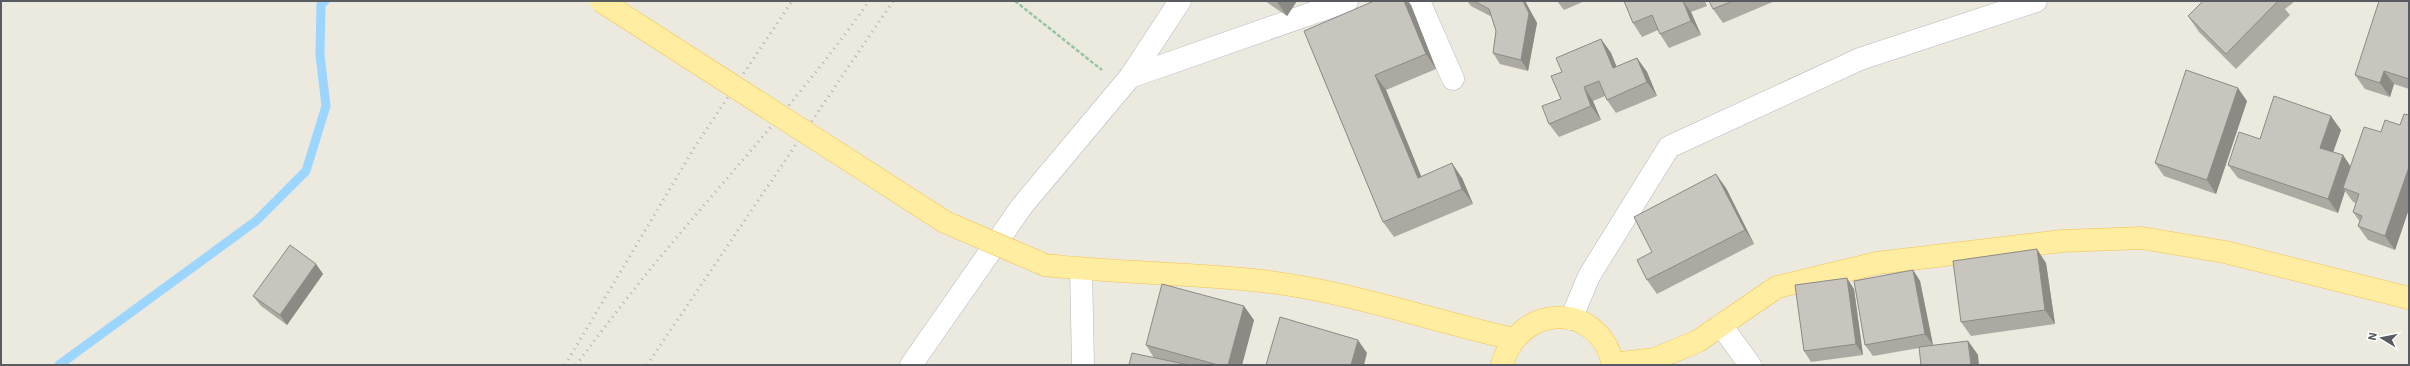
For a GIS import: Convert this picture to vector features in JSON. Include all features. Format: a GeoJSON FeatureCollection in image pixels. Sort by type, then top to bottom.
{"type":"FeatureCollection","features":[{"type":"Feature","properties":{"kind":"main road"},"geometry":{"type":"LineString","coordinates":[[601,1],[945,222],[1045,265],[1082,269],[1263,281],[1350,296],[1453,325],[1513,339]]}},
{"type":"Feature","properties":{"kind":"main road"},"geometry":{"type":"LineString","coordinates":[[1502,365],[1505,352],[1513,339],[1525,327],[1540,320],[1555,317],[1571,319],[1586,325],[1599,335],[1608,348],[1613,364],[1655,359],[1698,341],[1777,287],[1877,263],[2084,240],[2142,238],[2225,252],[2409,298]]}},
{"type":"Feature","properties":{"kind":"street"},"geometry":{"type":"LineString","coordinates":[[911,365],[1022,206],[1126,82],[1180,1]]}},
{"type":"Feature","properties":{"kind":"street"},"geometry":{"type":"LineString","coordinates":[[1126,82],[1347,1]]}},
{"type":"Feature","properties":{"kind":"street"},"geometry":{"type":"LineString","coordinates":[[1419,1],[1453,79]]}},
{"type":"Feature","properties":{"kind":"street"},"geometry":{"type":"LineString","coordinates":[[1571,319],[1589,276],[1669,147],[1860,59],[2036,1]]}},
{"type":"Feature","properties":{"kind":"street"},"geometry":{"type":"LineString","coordinates":[[1082,269],[1083,365]]}},
{"type":"Feature","properties":{"kind":"street"},"geometry":{"type":"LineString","coordinates":[[1721,325],[1750,365]]}},
{"type":"Feature","properties":{"kind":"path"},"geometry":{"type":"LineString","coordinates":[[1014,1],[1126,82]]}},
{"type":"Feature","properties":{"kind":"building"},"geometry":{"type":"Polygon","coordinates":[[[1374,1],[1404,1],[1426,54],[1375,75],[1418,178],[1452,163],[1462,189],[1383,222],[1304,31],[1374,1]]]}},
{"type":"Feature","properties":{"kind":"building"},"geometry":{"type":"Polygon","coordinates":[[[1474,1],[1523,1],[1529,13],[1521,60],[1493,53],[1496,31],[1489,9],[1474,1]]]}},
{"type":"Feature","properties":{"kind":"building"},"geometry":{"type":"Polygon","coordinates":[[[1624,1],[1683,1],[1691,21],[1660,34],[1652,15],[1633,23],[1624,1]]]}},
{"type":"Feature","properties":{"kind":"building"},"geometry":{"type":"Polygon","coordinates":[[[1709,1],[1733,1],[1713,9],[1709,1]]]}},
{"type":"Feature","properties":{"kind":"building"},"geometry":{"type":"Polygon","coordinates":[[[2203,1],[2278,1],[2226,54],[2188,16],[2203,1]]]}},
{"type":"Feature","properties":{"kind":"building"},"geometry":{"type":"Polygon","coordinates":[[[2379,1],[2409,1],[2409,79],[2384,71],[2380,83],[2355,75],[2379,1]]]}},
{"type":"Feature","properties":{"kind":"building"},"geometry":{"type":"Polygon","coordinates":[[[1601,39],[1613,68],[1637,58],[1647,82],[1607,100],[1599,81],[1584,87],[1591,106],[1549,124],[1542,106],[1561,99],[1551,76],[1562,72],[1556,58],[1601,39]]]}},
{"type":"Feature","properties":{"kind":"building"},"geometry":{"type":"Polygon","coordinates":[[[2186,70],[2238,88],[2207,180],[2155,163],[2186,70]]]}},
{"type":"Feature","properties":{"kind":"building"},"geometry":{"type":"Polygon","coordinates":[[[2274,96],[2331,116],[2320,148],[2343,155],[2328,199],[2228,165],[2239,132],[2260,139],[2274,96]]]}},
{"type":"Feature","properties":{"kind":"building"},"geometry":{"type":"Polygon","coordinates":[[[2404,114],[2409,115],[2409,167],[2385,236],[2358,226],[2362,216],[2353,212],[2359,194],[2343,188],[2364,127],[2381,132],[2385,120],[2400,125],[2404,114]]]}},
{"type":"Feature","properties":{"kind":"building"},"geometry":{"type":"Polygon","coordinates":[[[1716,174],[1745,230],[1647,280],[1637,260],[1652,252],[1634,217],[1716,174]]]}},
{"type":"Feature","properties":{"kind":"building"},"geometry":{"type":"Polygon","coordinates":[[[290,245],[316,264],[280,315],[253,296],[290,245]]]}},
{"type":"Feature","properties":{"kind":"building"},"geometry":{"type":"Polygon","coordinates":[[[2037,249],[2045,310],[1961,322],[1953,261],[2037,249]]]}},
{"type":"Feature","properties":{"kind":"building"},"geometry":{"type":"Polygon","coordinates":[[[1913,270],[1925,334],[1865,345],[1854,281],[1913,270]]]}},
{"type":"Feature","properties":{"kind":"building"},"geometry":{"type":"Polygon","coordinates":[[[1847,278],[1856,344],[1804,351],[1795,285],[1847,278]]]}},
{"type":"Feature","properties":{"kind":"building"},"geometry":{"type":"Polygon","coordinates":[[[1162,284],[1244,306],[1228,365],[1218,365],[1146,345],[1162,284]]]}},
{"type":"Feature","properties":{"kind":"building"},"geometry":{"type":"Polygon","coordinates":[[[1280,317],[1358,340],[1351,365],[1266,365],[1280,317]]]}},
{"type":"Feature","properties":{"kind":"building"},"geometry":{"type":"Polygon","coordinates":[[[1968,341],[1971,365],[1921,365],[1919,347],[1968,341]]]}},
{"type":"Feature","properties":{"kind":"building"},"geometry":{"type":"Polygon","coordinates":[[[1132,353],[1189,365],[1129,365],[1132,353]]]}},
{"type":"Feature","properties":{"kind":"waterway"},"geometry":{"type":"LineString","coordinates":[[59,365],[256,221],[306,171],[326,106],[320,55],[321,4],[325,1]]}},
{"type":"Feature","properties":{"kind":"railway"},"geometry":{"type":"LineString","coordinates":[[565,365],[696,145],[792,1]]}},
{"type":"Feature","properties":{"kind":"railway"},"geometry":{"type":"LineString","coordinates":[[576,365],[659,258],[798,94],[869,1]]}},
{"type":"Feature","properties":{"kind":"railway"},"geometry":{"type":"LineString","coordinates":[[647,365],[893,1]]}}]}
